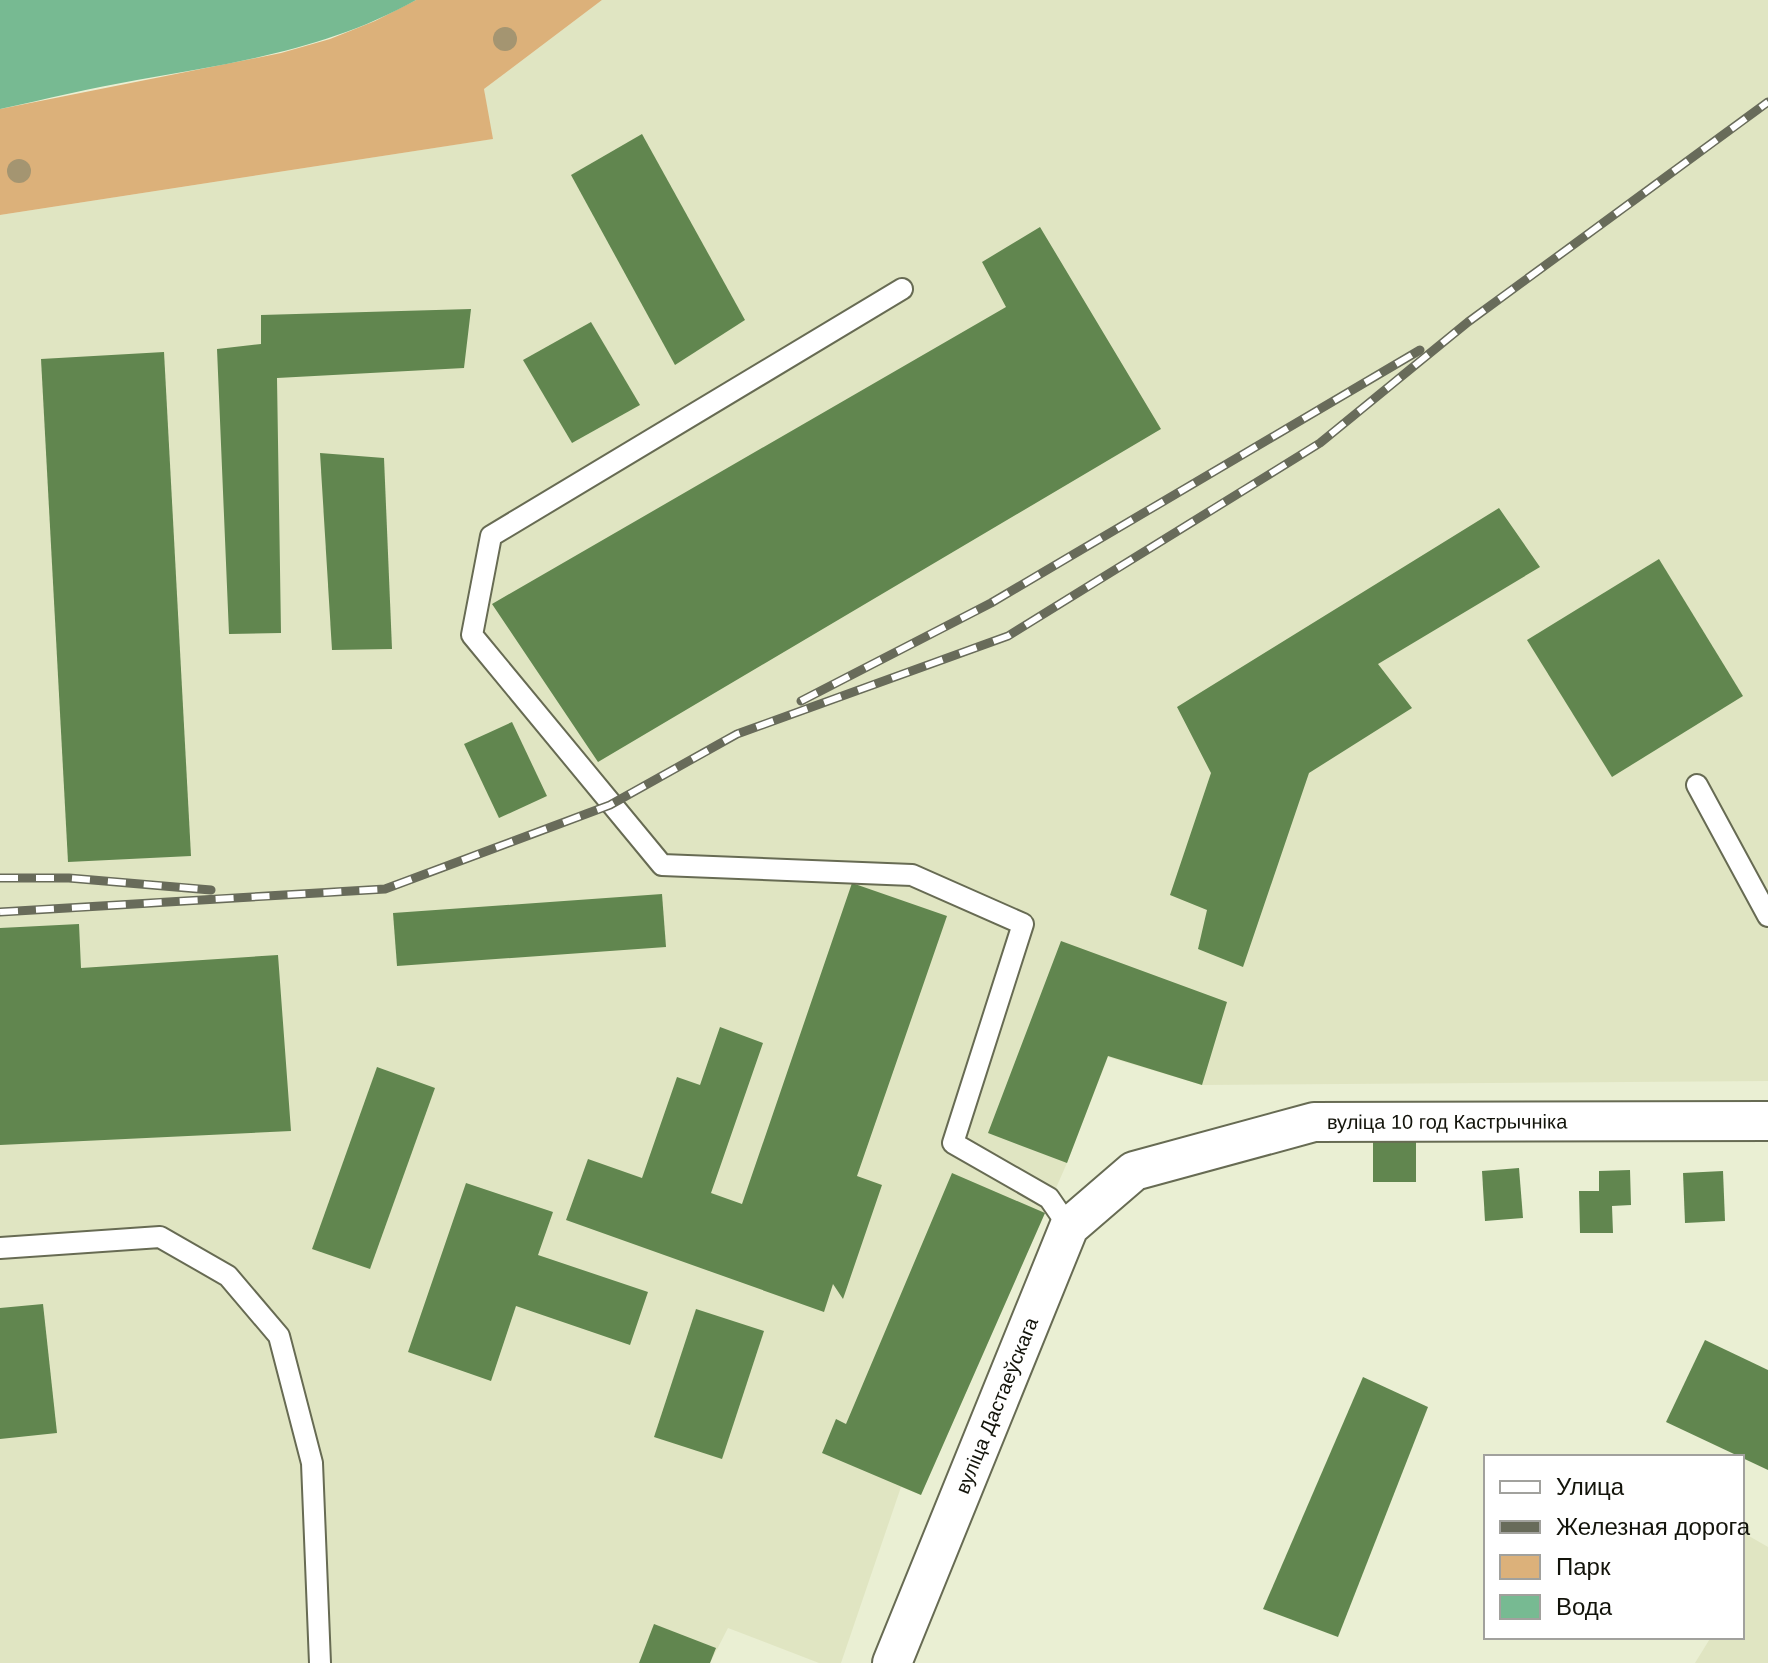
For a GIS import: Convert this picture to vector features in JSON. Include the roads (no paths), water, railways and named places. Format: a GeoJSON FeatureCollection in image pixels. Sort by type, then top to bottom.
{"type":"FeatureCollection","features":[{"type":"Feature","properties":{"kind":"street","name":"вуліца 10 год Кастрычніка"},"geometry":{"type":"LineString","coordinates":[[1134,1171],[1314,1122],[1768,1121]]}},
{"type":"Feature","properties":{"kind":"street","name":"вуліца Дастаеўскага"},"geometry":{"type":"LineString","coordinates":[[892,1663],[1069,1227],[1134,1171]]}},
{"type":"Feature","properties":{"kind":"lane"},"geometry":{"type":"LineString","coordinates":[[902,289],[491,536],[472,635],[662,865],[912,875],[1023,924],[953,1143],[1049,1198],[1069,1227]]}},
{"type":"Feature","properties":{"kind":"lane"},"geometry":{"type":"LineString","coordinates":[[1697,785],[1768,916]]}},
{"type":"Feature","properties":{"kind":"lane"},"geometry":{"type":"LineString","coordinates":[[0,1248],[160,1237],[228,1276],[279,1336],[312,1463],[320,1663]]}},
{"type":"Feature","properties":{"kind":"water"},"geometry":{"type":"Polygon","coordinates":[[[0,0],[416,0],[349,31],[280,52],[0,109],[0,0]]]}},
{"type":"Feature","properties":{"kind":"railway"},"geometry":{"type":"LineString","coordinates":[[0,912],[385,889],[610,805],[737,734],[1008,636],[1320,443],[1468,322],[1768,102]]}},
{"type":"Feature","properties":{"kind":"railway"},"geometry":{"type":"LineString","coordinates":[[801,701],[991,603],[1420,350]]}},
{"type":"Feature","properties":{"kind":"railway"},"geometry":{"type":"LineString","coordinates":[[0,878],[69,878],[211,890]]}}]}
